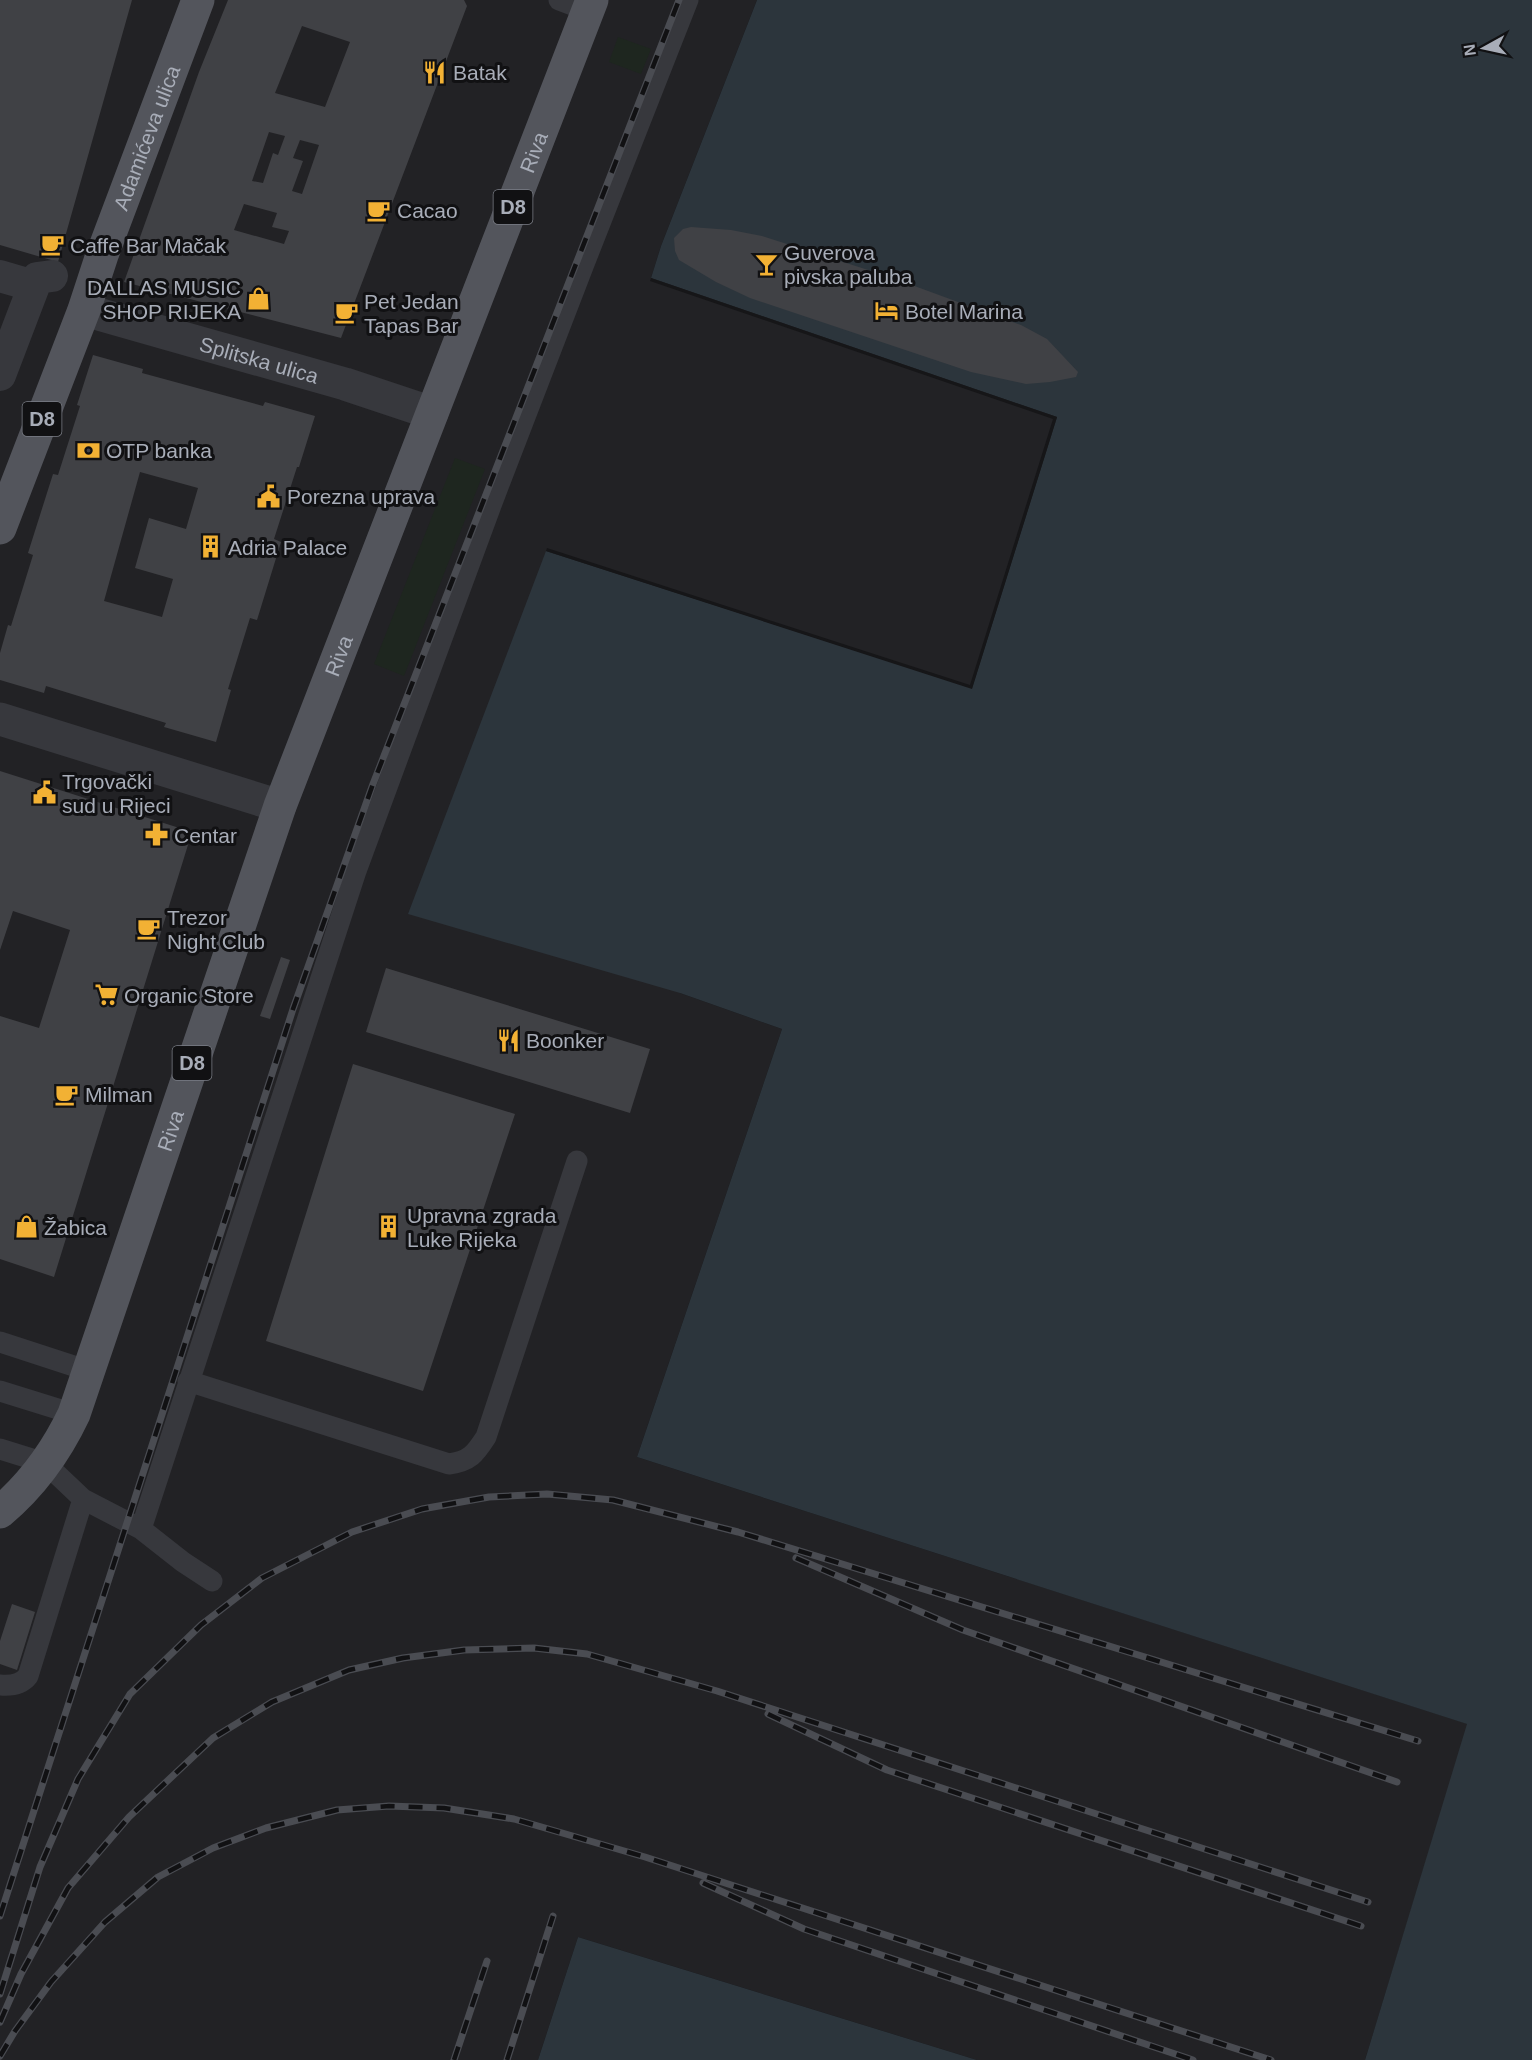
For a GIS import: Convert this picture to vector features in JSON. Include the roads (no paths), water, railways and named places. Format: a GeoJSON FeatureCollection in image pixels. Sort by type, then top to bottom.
{"type":"FeatureCollection","features":[{"type":"Feature","properties":{"kind":"main road","name":"Adamićeva ulica"},"geometry":{"type":"LineString","coordinates":[[84,310],[102,255],[198,0]]}},
{"type":"Feature","properties":{"kind":"main road","name":"Riva"},"geometry":{"type":"LineString","coordinates":[[89,1371],[280,806],[432,413],[580,4]]}},
{"type":"Feature","properties":{"kind":"main road","name":"D8"},"geometry":{"type":"LineString","coordinates":[[0,528],[84,310]]}},
{"type":"Feature","properties":{"kind":"main road","name":"D8"},"geometry":{"type":"LineString","coordinates":[[1,1509],[21,1494],[57,1447],[74,1414],[89,1371]]}},
{"type":"Feature","properties":{"kind":"street"},"geometry":{"type":"LineString","coordinates":[[0,276],[43,281],[0,375]]}},
{"type":"Feature","properties":{"kind":"street","name":"Splitska ulica"},"geometry":{"type":"LineString","coordinates":[[84,310],[345,384],[432,413]]}},
{"type":"Feature","properties":{"kind":"street"},"geometry":{"type":"LineString","coordinates":[[0,719],[280,806]]}},
{"type":"Feature","properties":{"kind":"lane"},"geometry":{"type":"LineString","coordinates":[[141,1529],[356,871],[493,500],[688,0]]}},
{"type":"Feature","properties":{"kind":"lane"},"geometry":{"type":"LineString","coordinates":[[188,1381],[449,1464],[461,1462],[474,1455],[486,1437],[578,1161]]}},
{"type":"Feature","properties":{"kind":"lane"},"geometry":{"type":"LineString","coordinates":[[0,1342],[89,1371]]}},
{"type":"Feature","properties":{"kind":"lane"},"geometry":{"type":"LineString","coordinates":[[0,1391],[74,1414]]}},
{"type":"Feature","properties":{"kind":"lane"},"geometry":{"type":"LineString","coordinates":[[0,1449],[45,1463],[83,1499],[141,1529],[183,1562],[212,1581]]}},
{"type":"Feature","properties":{"kind":"lane"},"geometry":{"type":"LineString","coordinates":[[0,1685],[17,1684],[28,1676],[83,1499]]}},
{"type":"Feature","properties":{"kind":"railway"},"geometry":{"type":"LineString","coordinates":[[0,1916],[293,1009],[373,784],[679,0]]}},
{"type":"Feature","properties":{"kind":"railway"},"geometry":{"type":"LineString","coordinates":[[0,1994],[40,1867],[78,1779],[130,1694],[201,1625],[262,1578],[352,1532],[422,1509],[489,1497],[547,1494],[613,1500],[738,1532],[1418,1741]]}},
{"type":"Feature","properties":{"kind":"railway"},"geometry":{"type":"LineString","coordinates":[[796,1558],[963,1630],[1397,1782]]}},
{"type":"Feature","properties":{"kind":"railway"},"geometry":{"type":"LineString","coordinates":[[0,2022],[21,1974],[68,1888],[129,1817],[213,1738],[272,1702],[349,1670],[403,1658],[464,1650],[534,1648],[587,1654],[717,1691],[1368,1902]]}},
{"type":"Feature","properties":{"kind":"railway"},"geometry":{"type":"LineString","coordinates":[[768,1714],[887,1770],[1361,1926]]}},
{"type":"Feature","properties":{"kind":"railway"},"geometry":{"type":"LineString","coordinates":[[0,2056],[15,2031],[51,1982],[105,1922],[158,1877],[213,1848],[266,1828],[337,1810],[389,1806],[444,1808],[514,1819],[645,1857],[1271,2060]]}},
{"type":"Feature","properties":{"kind":"railway"},"geometry":{"type":"LineString","coordinates":[[703,1883],[804,1929],[1193,2060]]}},
{"type":"Feature","properties":{"kind":"railway"},"geometry":{"type":"LineString","coordinates":[[507,2060],[553,1916]]}},
{"type":"Feature","properties":{"kind":"railway"},"geometry":{"type":"LineString","coordinates":[[454,2060],[487,1961]]}},
{"type":"Feature","properties":{"kind":"place","name":"Batak"},"geometry":{"type":"Point","coordinates":[435,72]}},
{"type":"Feature","properties":{"kind":"place","name":"Cacao"},"geometry":{"type":"Point","coordinates":[379,210]}},
{"type":"Feature","properties":{"kind":"place","name":"Caffe Bar Mačak"},"geometry":{"type":"Point","coordinates":[52,245]}},
{"type":"Feature","properties":{"kind":"place","name":"Guverova pivska paluba"},"geometry":{"type":"Point","coordinates":[766,264]}},
{"type":"Feature","properties":{"kind":"place","name":"DALLAS MUSIC SHOP RIJEKA"},"geometry":{"type":"Point","coordinates":[259,299]}},
{"type":"Feature","properties":{"kind":"place","name":"Botel Marina"},"geometry":{"type":"Point","coordinates":[887,311]}},
{"type":"Feature","properties":{"kind":"place","name":"Pet Jedan Tapas Bar"},"geometry":{"type":"Point","coordinates":[346,313]}},
{"type":"Feature","properties":{"kind":"place","name":"OTP banka"},"geometry":{"type":"Point","coordinates":[88,450]}},
{"type":"Feature","properties":{"kind":"place","name":"Porezna uprava"},"geometry":{"type":"Point","coordinates":[269,496]}},
{"type":"Feature","properties":{"kind":"place","name":"Adria Palace"},"geometry":{"type":"Point","coordinates":[210,547]}},
{"type":"Feature","properties":{"kind":"place","name":"Trgovački sud u Rijeci"},"geometry":{"type":"Point","coordinates":[44,793]}},
{"type":"Feature","properties":{"kind":"place","name":"Centar"},"geometry":{"type":"Point","coordinates":[156,835]}},
{"type":"Feature","properties":{"kind":"place","name":"Trezor Night Club"},"geometry":{"type":"Point","coordinates":[149,929]}},
{"type":"Feature","properties":{"kind":"place","name":"Organic Store"},"geometry":{"type":"Point","coordinates":[106,995]}},
{"type":"Feature","properties":{"kind":"place","name":"Boonker"},"geometry":{"type":"Point","coordinates":[508,1040]}},
{"type":"Feature","properties":{"kind":"place","name":"Milman"},"geometry":{"type":"Point","coordinates":[67,1094]}},
{"type":"Feature","properties":{"kind":"place","name":"Žabica"},"geometry":{"type":"Point","coordinates":[26,1227]}},
{"type":"Feature","properties":{"kind":"place","name":"Upravna zgrada Luke Rijeka"},"geometry":{"type":"Point","coordinates":[389,1227]}}]}
